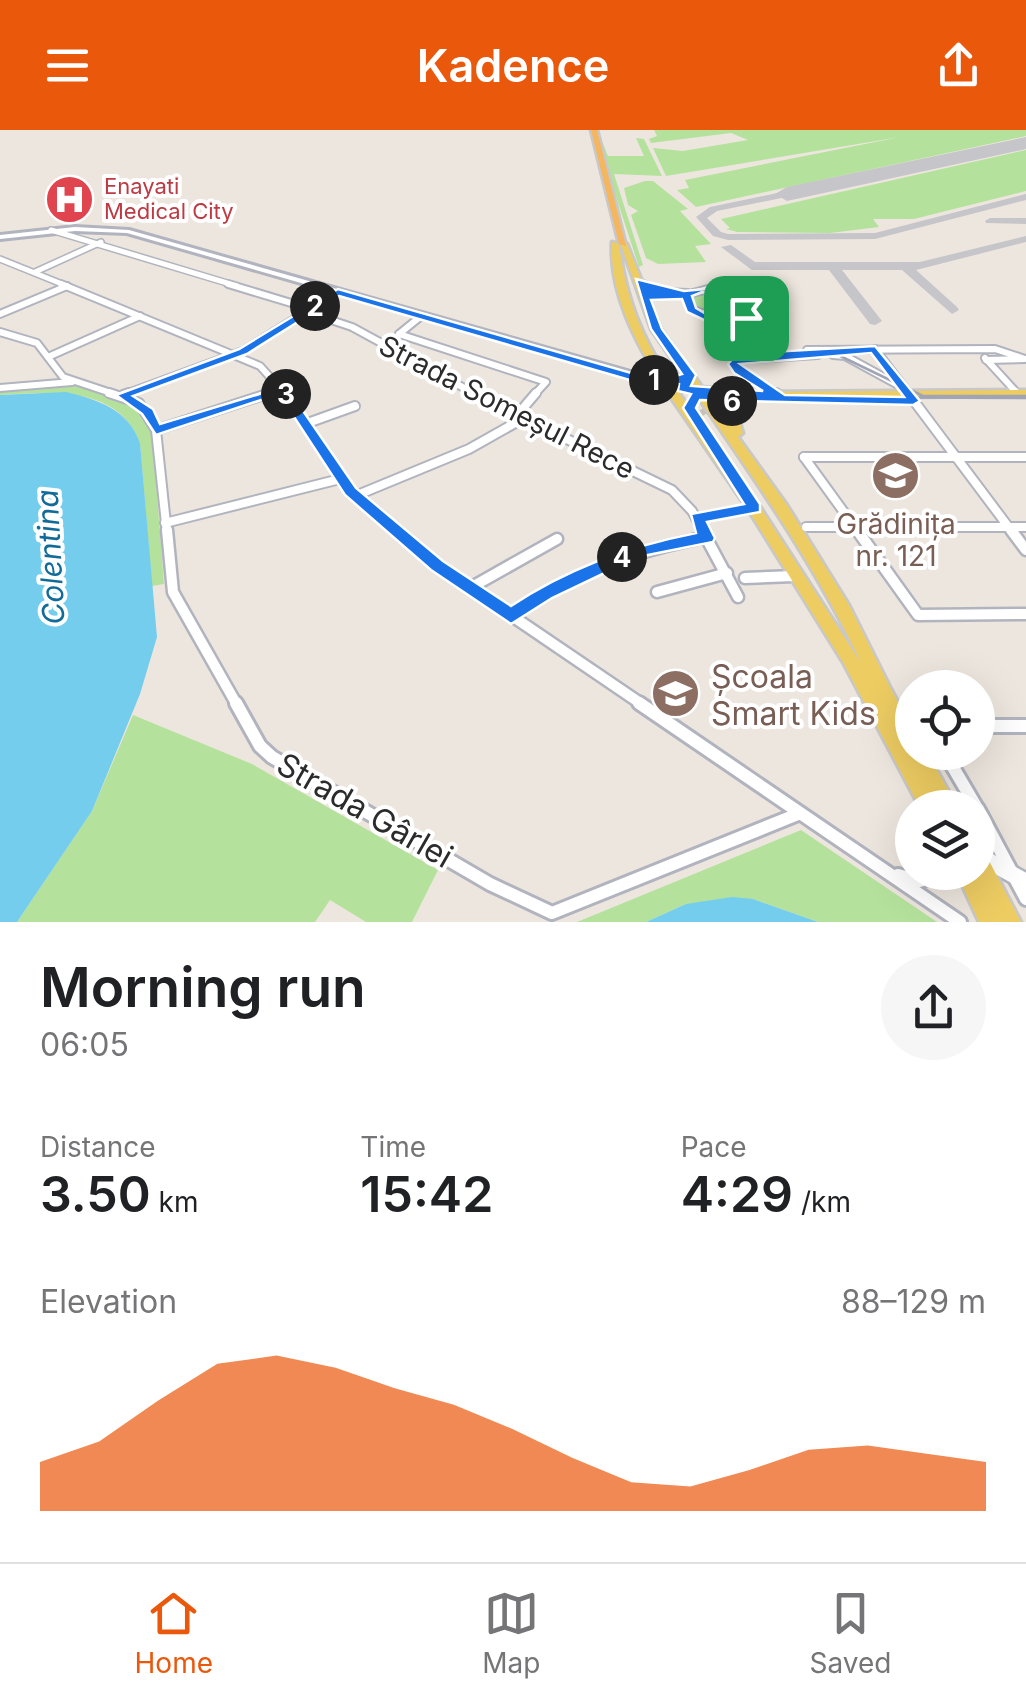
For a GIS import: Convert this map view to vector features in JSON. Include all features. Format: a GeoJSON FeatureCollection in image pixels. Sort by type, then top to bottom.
{"type":"FeatureCollection","features":[{"type":"Feature","properties":{"kind":"highway"},"geometry":{"type":"LineString","coordinates":[[591,130],[592,151],[619,244]]}},
{"type":"Feature","properties":{"kind":"highway"},"geometry":{"type":"LineString","coordinates":[[591,130],[592,151]]}},
{"type":"Feature","properties":{"kind":"main road"},"geometry":{"type":"LineString","coordinates":[[0,237],[51,230],[127,231],[690,393],[747,400],[908,394]]}},
{"type":"Feature","properties":{"kind":"main road"},"geometry":{"type":"LineString","coordinates":[[619,244],[639,282],[656,329],[754,508],[851,660]]}},
{"type":"Feature","properties":{"kind":"main road"},"geometry":{"type":"LineString","coordinates":[[619,244],[632,324],[750,461],[844,610],[895,714]]}},
{"type":"Feature","properties":{"kind":"main road"},"geometry":{"type":"LineString","coordinates":[[619,244],[644,318],[764,510],[921,790]]}},
{"type":"Feature","properties":{"kind":"main road"},"geometry":{"type":"LineString","coordinates":[[642,382],[657,380],[690,393],[1023,395]]}},
{"type":"Feature","properties":{"kind":"main road"},"geometry":{"type":"LineString","coordinates":[[690,393],[722,388],[779,395]]}},
{"type":"Feature","properties":{"kind":"main road"},"geometry":{"type":"LineString","coordinates":[[690,393],[772,508],[882,690]]}},
{"type":"Feature","properties":{"kind":"main road"},"geometry":{"type":"LineString","coordinates":[[747,400],[732,407],[730,414],[750,461]]}},
{"type":"Feature","properties":{"kind":"main road"},"geometry":{"type":"LineString","coordinates":[[975,890],[991,922]]}},
{"type":"Feature","properties":{"kind":"main road"},"geometry":{"type":"LineString","coordinates":[[994,890],[1010,922]]}},
{"type":"Feature","properties":{"kind":"street"},"geometry":{"type":"LineString","coordinates":[[84,238],[96,228]]}},
{"type":"Feature","properties":{"kind":"street","name":"Strada Someșul Rece"},"geometry":{"type":"LineString","coordinates":[[51,230],[101,242],[352,327],[428,372],[672,490],[696,518],[738,598]]}},
{"type":"Feature","properties":{"kind":"street"},"geometry":{"type":"LineString","coordinates":[[35,272],[101,242]]}},
{"type":"Feature","properties":{"kind":"street"},"geometry":{"type":"LineString","coordinates":[[2,261],[260,366],[282,389],[355,496],[470,588],[960,922]]}},
{"type":"Feature","properties":{"kind":"street"},"geometry":{"type":"LineString","coordinates":[[639,282],[661,293],[738,293],[750,300],[754,310],[740,320],[713,320],[690,310],[684,295]]}},
{"type":"Feature","properties":{"kind":"street"},"geometry":{"type":"LineString","coordinates":[[0,314],[67,286]]}},
{"type":"Feature","properties":{"kind":"street"},"geometry":{"type":"LineString","coordinates":[[123,395],[236,354],[338,292]]}},
{"type":"Feature","properties":{"kind":"street"},"geometry":{"type":"LineString","coordinates":[[645,299],[661,293]]}},
{"type":"Feature","properties":{"kind":"street"},"geometry":{"type":"LineString","coordinates":[[48,356],[140,316]]}},
{"type":"Feature","properties":{"kind":"street"},"geometry":{"type":"LineString","coordinates":[[355,496],[484,442],[521,416],[546,382],[399,334],[420,316]]}},
{"type":"Feature","properties":{"kind":"street"},"geometry":{"type":"LineString","coordinates":[[0,332],[38,343],[63,377],[123,395],[148,412],[156,430],[282,389]]}},
{"type":"Feature","properties":{"kind":"street"},"geometry":{"type":"LineString","coordinates":[[976,349],[1023,395]]}},
{"type":"Feature","properties":{"kind":"street"},"geometry":{"type":"LineString","coordinates":[[807,350],[1002,350],[1025,359],[986,360]]}},
{"type":"Feature","properties":{"kind":"street"},"geometry":{"type":"LineString","coordinates":[[831,356],[843,350]]}},
{"type":"Feature","properties":{"kind":"street"},"geometry":{"type":"LineString","coordinates":[[875,350],[1026,550]]}},
{"type":"Feature","properties":{"kind":"street"},"geometry":{"type":"LineString","coordinates":[[779,395],[738,370],[735,360],[846,356],[908,394]]}},
{"type":"Feature","properties":{"kind":"street"},"geometry":{"type":"LineString","coordinates":[[0,388],[76,381]]}},
{"type":"Feature","properties":{"kind":"street"},"geometry":{"type":"LineString","coordinates":[[305,424],[355,406]]}},
{"type":"Feature","properties":{"kind":"street","name":"Strada Gârlei"},"geometry":{"type":"LineString","coordinates":[[156,430],[171,584],[185,621],[266,753],[542,910],[562,910],[798,814]]}},
{"type":"Feature","properties":{"kind":"street"},"geometry":{"type":"LineString","coordinates":[[1026,457],[804,457],[918,615],[1026,614]]}},
{"type":"Feature","properties":{"kind":"street"},"geometry":{"type":"LineString","coordinates":[[165,524],[340,479]]}},
{"type":"Feature","properties":{"kind":"street"},"geometry":{"type":"LineString","coordinates":[[696,518],[754,508]]}},
{"type":"Feature","properties":{"kind":"street"},"geometry":{"type":"LineString","coordinates":[[806,527],[1026,527]]}},
{"type":"Feature","properties":{"kind":"street"},"geometry":{"type":"LineString","coordinates":[[511,616],[546,593],[634,551],[707,538]]}},
{"type":"Feature","properties":{"kind":"street"},"geometry":{"type":"LineString","coordinates":[[470,588],[556,539]]}},
{"type":"Feature","properties":{"kind":"street"},"geometry":{"type":"LineString","coordinates":[[657,592],[727,573]]}},
{"type":"Feature","properties":{"kind":"street"},"geometry":{"type":"LineString","coordinates":[[745,578],[794,576]]}},
{"type":"Feature","properties":{"kind":"street"},"geometry":{"type":"LineString","coordinates":[[995,726],[1026,726]]}},
{"type":"Feature","properties":{"kind":"street"},"geometry":{"type":"LineString","coordinates":[[995,837],[1021,880],[1026,899]]}},
{"type":"Feature","properties":{"kind":"street"},"geometry":{"type":"LineString","coordinates":[[874,863],[895,873]]}},
{"type":"Feature","properties":{"kind":"street"},"geometry":{"type":"LineString","coordinates":[[995,866],[1021,880]]}},
{"type":"Feature","properties":{"kind":"green space"},"geometry":{"type":"Polygon","coordinates":[[[654,130],[1026,130],[1026,136],[696,207],[677,190],[689,188],[685,180],[900,137],[666,176],[653,148],[683,151],[748,140],[731,133],[651,143],[649,139],[657,136],[654,130]]]}},
{"type":"Feature","properties":{"kind":"green space"},"geometry":{"type":"Polygon","coordinates":[[[636,138],[644,139],[662,176],[614,174],[643,265],[639,267],[603,157],[603,144],[608,156],[644,156],[636,138]]]}},
{"type":"Feature","properties":{"kind":"green space"},"geometry":{"type":"Polygon","coordinates":[[[1026,150],[1026,191],[914,219],[873,219],[879,227],[830,233],[737,232],[726,229],[730,228],[721,219],[1026,150]]]}},
{"type":"Feature","properties":{"kind":"green space"},"geometry":{"type":"Polygon","coordinates":[[[653,181],[688,209],[680,211],[711,244],[695,246],[706,262],[658,264],[646,258],[631,215],[638,211],[628,205],[624,188],[653,181]]]}},
{"type":"Feature","properties":{"kind":"green space"},"geometry":{"type":"Polygon","coordinates":[[[708,291],[736,294],[748,303],[748,312],[726,319],[693,308],[691,299],[708,291]]]}},
{"type":"Feature","properties":{"kind":"green space"},"geometry":{"type":"Polygon","coordinates":[[[78,385],[139,407],[152,431],[164,584],[152,586],[140,443],[130,424],[116,411],[81,396],[0,395],[0,390],[78,385]]]}},
{"type":"Feature","properties":{"kind":"green space"},"geometry":{"type":"Polygon","coordinates":[[[133,715],[252,764],[438,870],[412,922],[366,922],[330,900],[315,922],[17,922],[92,811],[133,715]]]}},
{"type":"Feature","properties":{"kind":"green space"},"geometry":{"type":"Polygon","coordinates":[[[801,830],[937,922],[818,922],[753,899],[686,904],[646,922],[577,922],[801,830]]]}},
{"type":"Feature","properties":{"kind":"water","name":"Colentina"},"geometry":{"type":"Polygon","coordinates":[[[66,392],[120,414],[140,443],[157,637],[140,694],[92,811],[17,922],[0,922],[0,395],[66,392]]]}},
{"type":"Feature","properties":{"kind":"water"},"geometry":{"type":"Polygon","coordinates":[[[732,897],[753,899],[818,922],[646,922],[686,904],[732,897]]]}},
{"type":"Feature","properties":{"kind":"taxiway"},"geometry":{"type":"LineString","coordinates":[[787,194],[714,209],[701,217],[717,234],[728,237],[875,236],[1026,197]]}},
{"type":"Feature","properties":{"kind":"taxiway"},"geometry":{"type":"LineString","coordinates":[[990,221],[1026,221]]}},
{"type":"Feature","properties":{"kind":"taxiway"},"geometry":{"type":"LineString","coordinates":[[905,266],[920,266],[1026,239]]}},
{"type":"Feature","properties":{"kind":"taxiway"},"geometry":{"type":"LineString","coordinates":[[727,247],[752,266],[839,266]]}},
{"type":"Feature","properties":{"kind":"taxiway"},"geometry":{"type":"LineString","coordinates":[[839,266],[905,266]]}},
{"type":"Feature","properties":{"kind":"taxiway"},"geometry":{"type":"LineString","coordinates":[[839,266],[834,271],[875,321]]}},
{"type":"Feature","properties":{"kind":"taxiway"},"geometry":{"type":"LineString","coordinates":[[905,266],[952,310]]}},
{"type":"Feature","properties":{"kind":"runway"},"geometry":{"type":"LineString","coordinates":[[787,194],[1026,143]]}},
{"type":"Feature","properties":{"kind":"tunnel"},"geometry":{"type":"LineString","coordinates":[[679,373],[695,395]]}},
{"type":"Feature","properties":{"kind":"tunnel"},"geometry":{"type":"LineString","coordinates":[[693,393],[707,413]]}},
{"type":"Feature","properties":{"kind":"tram line"},"geometry":{"type":"LineString","coordinates":[[1026,396],[923,396],[836,354],[742,353],[731,361],[756,385],[791,397],[1026,398]]}},
{"type":"Feature","properties":{"kind":"place","name":"Enayati Medical City"},"geometry":{"type":"Point","coordinates":[69,199]}},
{"type":"Feature","properties":{"kind":"place","name":"Grădinița nr. 121"},"geometry":{"type":"Point","coordinates":[896,476]}},
{"type":"Feature","properties":{"kind":"place","name":"Școala Smart Kids"},"geometry":{"type":"Point","coordinates":[676,694]}},
{"type":"Feature","properties":{"kind":"route"},"geometry":{"type":"LineString","coordinates":[[746,318],[726,321],[704,317],[690,310],[685,295],[658,291],[639,282],[649,312],[656,329],[690,375],[684,381],[675,381],[662,372],[657,380],[644,381],[338,292],[243,351],[123,395],[148,412],[156,430],[282,389],[351,492],[437,566],[511,616],[532,600],[634,551],[707,538],[696,518],[754,508],[690,412],[690,403],[695,398],[698,396],[703,395],[711,393],[779,395],[738,370],[734,364],[737,358],[831,356],[843,350],[875,350],[913,401],[706,398],[703,395],[702,392],[683,388],[690,383],[690,375],[662,337],[656,329],[645,299],[653,294],[684,296],[685,295],[687,295],[688,293],[702,289],[728,290],[753,304],[754,310],[746,318]]}}]}
